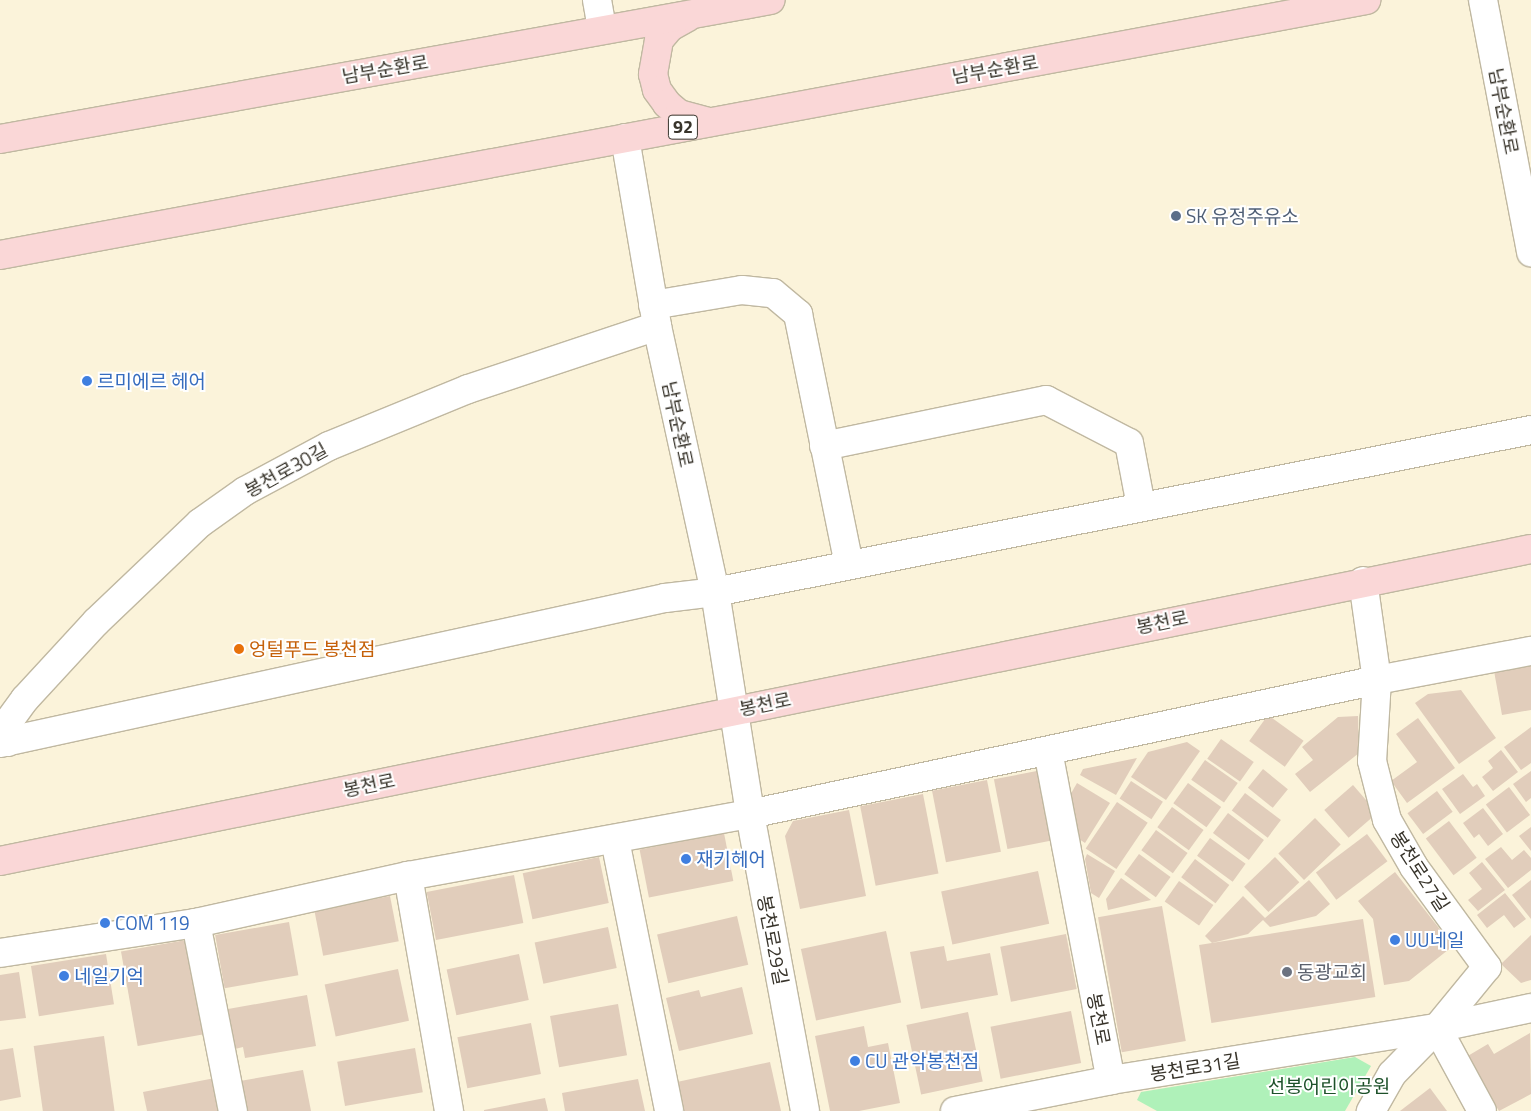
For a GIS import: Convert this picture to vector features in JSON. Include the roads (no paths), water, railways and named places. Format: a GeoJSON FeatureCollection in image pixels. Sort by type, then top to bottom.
{"type":"FeatureCollection","features":[{"type":"Feature","properties":{"kind":"main road","name":"남부순환로"},"geometry":{"type":"LineString","coordinates":[[0,139],[770,0]]}},
{"type":"Feature","properties":{"kind":"main road","name":"남부순환로"},"geometry":{"type":"LineString","coordinates":[[0,255],[1366,0]]}},
{"type":"Feature","properties":{"kind":"main road"},"geometry":{"type":"LineString","coordinates":[[701,13],[684,18],[659,40],[653,74],[657,90],[679,114],[695,120],[712,121]]}},
{"type":"Feature","properties":{"kind":"main road","name":"봉천로"},"geometry":{"type":"LineString","coordinates":[[0,861],[1363,581],[1531,549]]}},
{"type":"Feature","properties":{"kind":"street"},"geometry":{"type":"LineString","coordinates":[[597,0],[602,29]]}},
{"type":"Feature","properties":{"kind":"street","name":"남부순환로"},"geometry":{"type":"LineString","coordinates":[[1483,0],[1531,252]]}},
{"type":"Feature","properties":{"kind":"street","name":"남부순환로"},"geometry":{"type":"LineString","coordinates":[[624,138],[655,315],[715,592],[734,710]]}},
{"type":"Feature","properties":{"kind":"street","name":"봉천로30길"},"geometry":{"type":"LineString","coordinates":[[4,742],[6,725],[11,718],[96,622],[200,523],[245,490],[329,446],[468,389],[655,315],[742,290],[773,293],[798,314],[849,565]]}},
{"type":"Feature","properties":{"kind":"street"},"geometry":{"type":"LineString","coordinates":[[824,446],[1046,400],[1129,443],[1141,506]]}},
{"type":"Feature","properties":{"kind":"street"},"geometry":{"type":"LineString","coordinates":[[4,742],[665,598],[715,592],[1531,430]]}},
{"type":"Feature","properties":{"kind":"street","name":"봉천로27길"},"geometry":{"type":"LineString","coordinates":[[1363,581],[1377,680],[1372,761],[1387,820],[1414,867],[1487,966],[1437,1028],[1392,1074],[1372,1111]]}},
{"type":"Feature","properties":{"kind":"street"},"geometry":{"type":"LineString","coordinates":[[0,953],[196,923],[408,876],[615,840],[750,814],[1377,680],[1531,651]]}},
{"type":"Feature","properties":{"kind":"street","name":"봉천로29길"},"geometry":{"type":"LineString","coordinates":[[734,710],[750,814],[805,1111]]}},
{"type":"Feature","properties":{"kind":"street","name":"봉천로"},"geometry":{"type":"LineString","coordinates":[[1048,751],[1111,1080]]}},
{"type":"Feature","properties":{"kind":"street"},"geometry":{"type":"LineString","coordinates":[[615,840],[669,1111]]}},
{"type":"Feature","properties":{"kind":"street"},"geometry":{"type":"LineString","coordinates":[[408,876],[449,1111]]}},
{"type":"Feature","properties":{"kind":"street"},"geometry":{"type":"LineString","coordinates":[[196,923],[234,1111]]}},
{"type":"Feature","properties":{"kind":"street","name":"봉천로31길"},"geometry":{"type":"LineString","coordinates":[[955,1111],[1111,1080],[1437,1028],[1531,1008]]}},
{"type":"Feature","properties":{"kind":"street"},"geometry":{"type":"LineString","coordinates":[[1437,1028],[1482,1111]]}},
{"type":"Feature","properties":{"kind":"place","name":"SK 유정주유소"},"geometry":{"type":"Point","coordinates":[1176,216]}},
{"type":"Feature","properties":{"kind":"place","name":"르미에르 헤어"},"geometry":{"type":"Point","coordinates":[87,381]}},
{"type":"Feature","properties":{"kind":"place","name":"엉털푸드 봉천점"},"geometry":{"type":"Point","coordinates":[239,649]}},
{"type":"Feature","properties":{"kind":"place","name":"재키헤어"},"geometry":{"type":"Point","coordinates":[686,859]}},
{"type":"Feature","properties":{"kind":"place","name":"COM 119"},"geometry":{"type":"Point","coordinates":[105,923]}},
{"type":"Feature","properties":{"kind":"place","name":"UU네일"},"geometry":{"type":"Point","coordinates":[1395,940]}},
{"type":"Feature","properties":{"kind":"place","name":"동광교회"},"geometry":{"type":"Point","coordinates":[1287,972]}},
{"type":"Feature","properties":{"kind":"place","name":"네일기억"},"geometry":{"type":"Point","coordinates":[64,976]}},
{"type":"Feature","properties":{"kind":"place","name":"CU 관악봉천점"},"geometry":{"type":"Point","coordinates":[855,1061]}},
{"type":"Feature","properties":{"kind":"park label","name":"선봉어린이공원"},"geometry":{"type":"Point","coordinates":[1329,1086]}}]}
